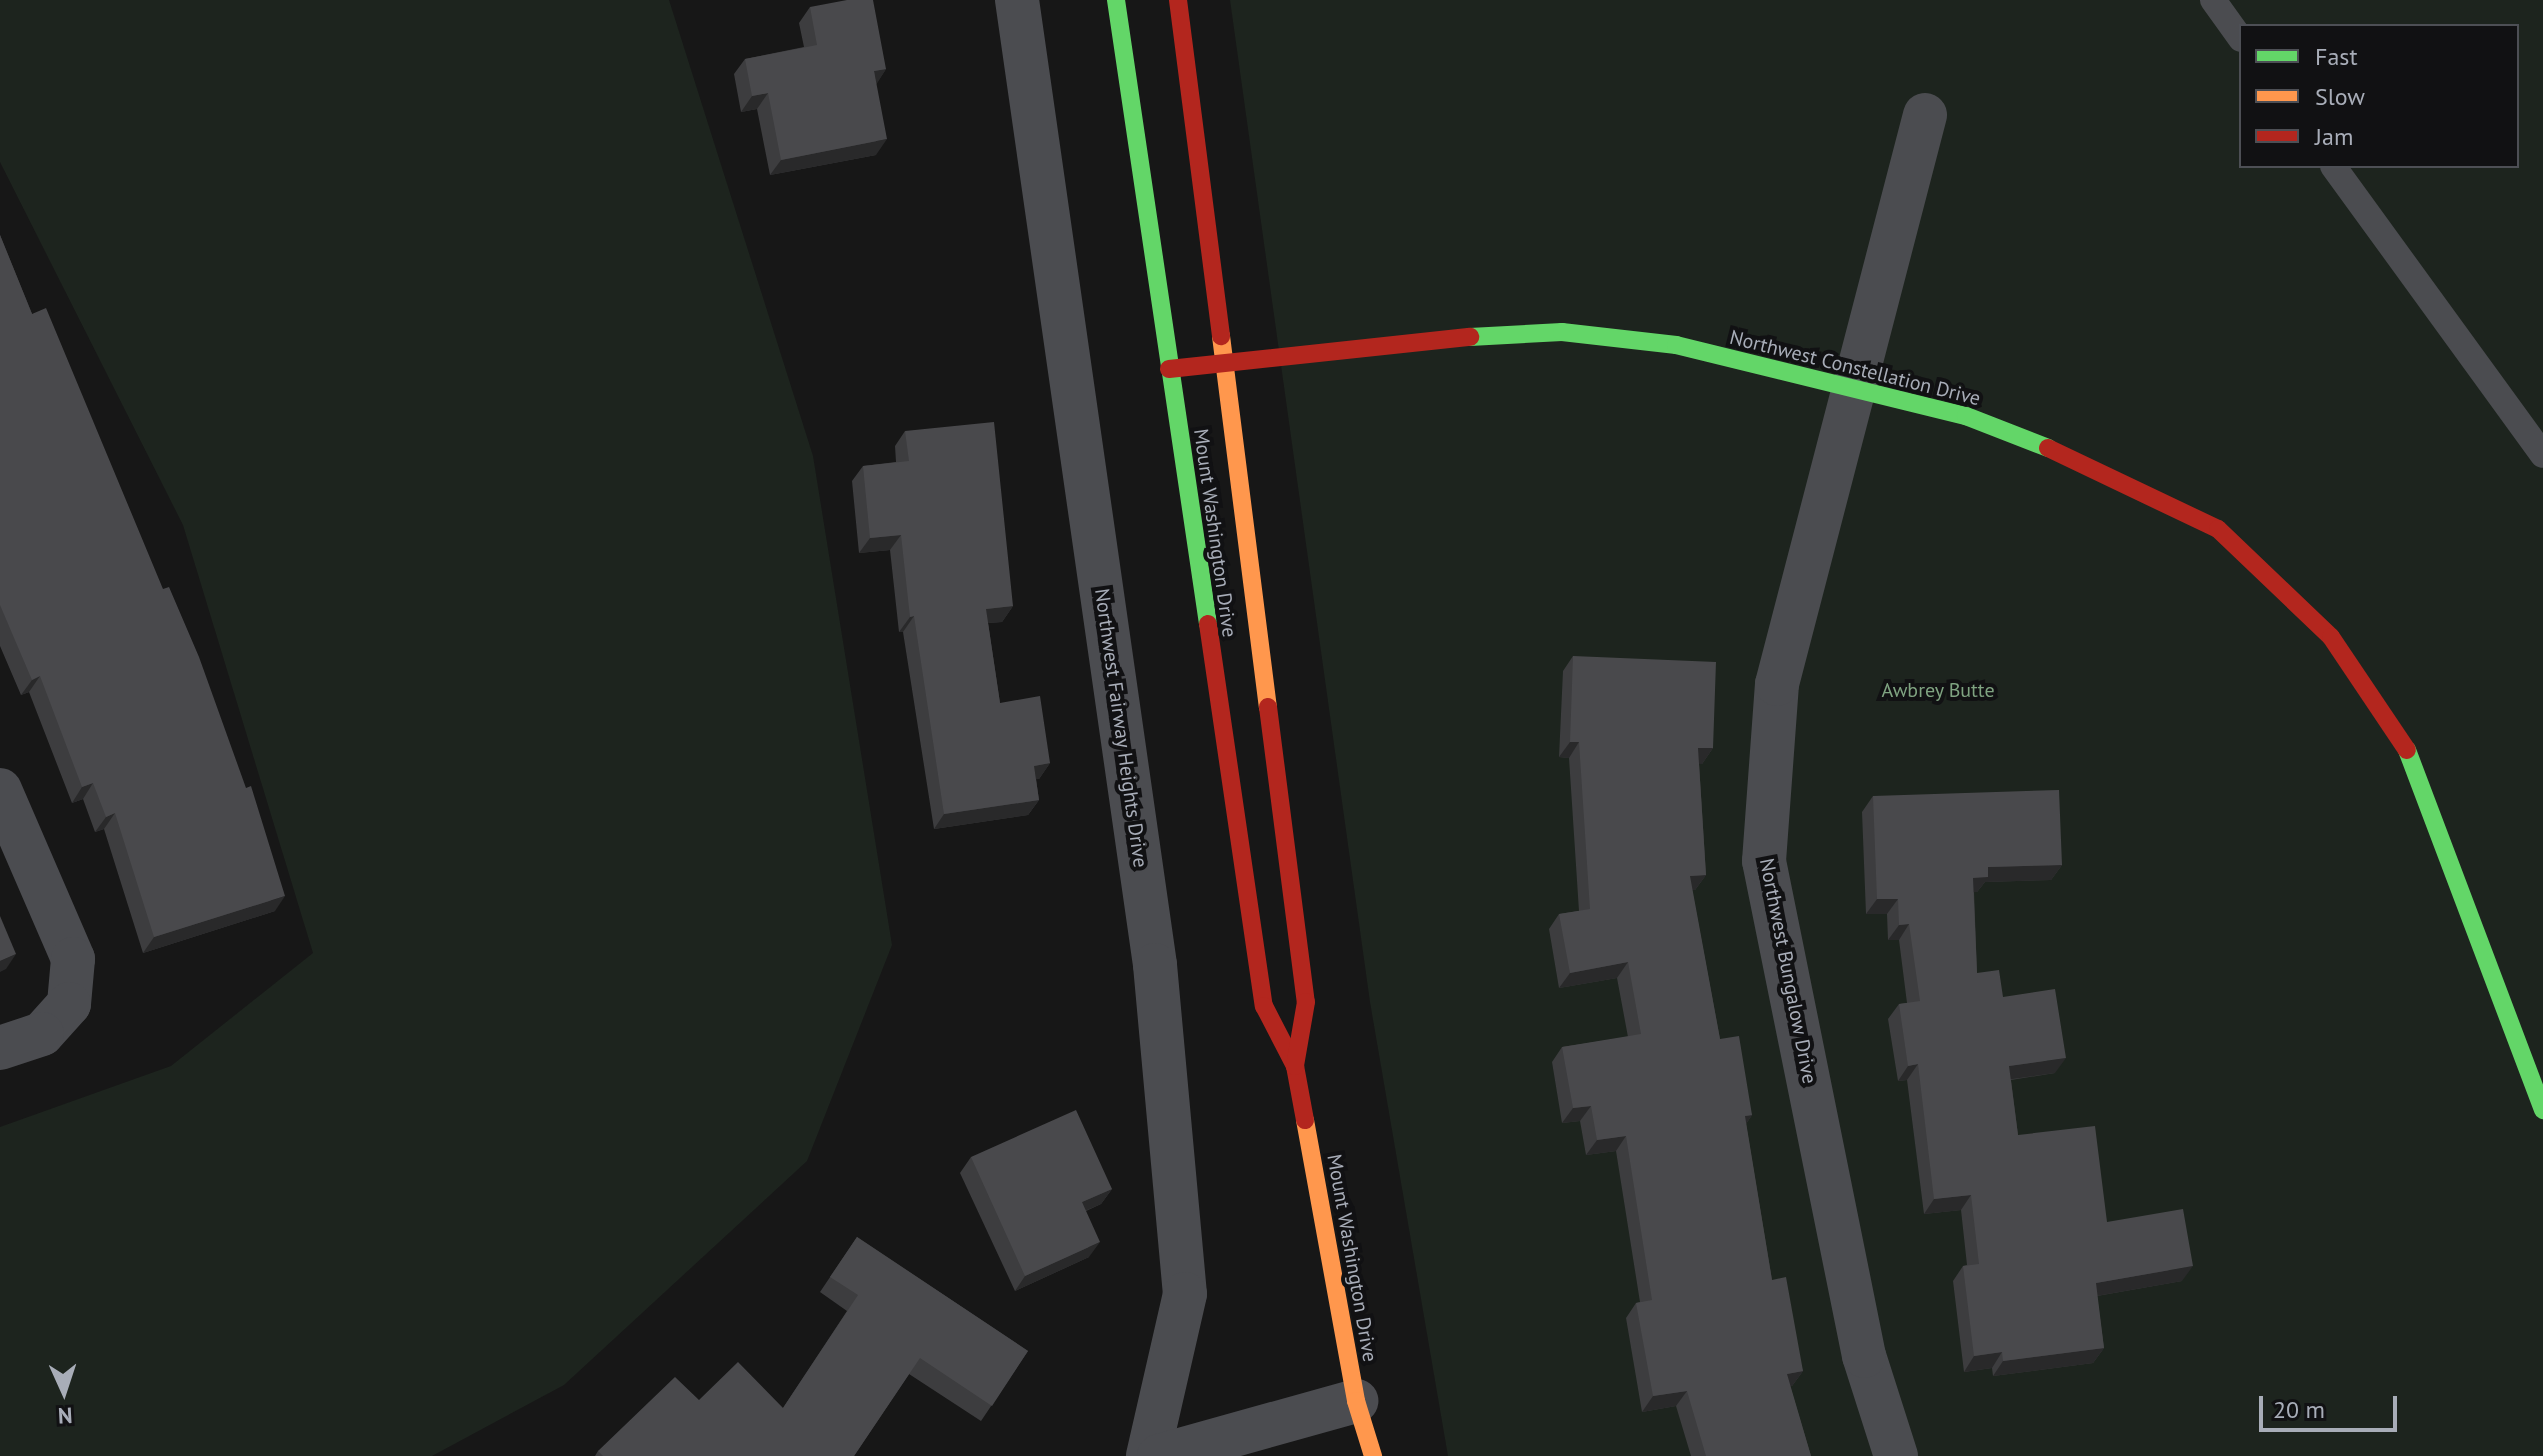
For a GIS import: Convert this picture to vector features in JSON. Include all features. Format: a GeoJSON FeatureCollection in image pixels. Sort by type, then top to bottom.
{"type":"FeatureCollection","features":[{"type":"Feature","properties":{"kind":"main road","name":"Mount Washington Drive"},"geometry":{"type":"LineString","coordinates":[[1116,0],[1264,1006],[1295,1066],[1356,1401],[1373,1456]]}},
{"type":"Feature","properties":{"kind":"main road","name":"Mount Washington Drive"},"geometry":{"type":"LineString","coordinates":[[1178,0],[1227,362],[1306,1002],[1295,1066]]}},
{"type":"Feature","properties":{"kind":"main road","name":"Northwest Constellation Drive"},"geometry":{"type":"LineString","coordinates":[[1169,369],[1562,332],[1676,345],[1966,416],[2098,468],[2218,529],[2331,637],[2415,761],[2542,1102]]}},
{"type":"Feature","properties":{"kind":"street","name":"Northwest Fairway Heights Drive"},"geometry":{"type":"LineString","coordinates":[[1017,0],[1155,965],[1185,1294],[1148,1456]]}},
{"type":"Feature","properties":{"kind":"street","name":"Northwest Bungalow Drive"},"geometry":{"type":"LineString","coordinates":[[1896,1456],[1864,1356],[1764,861],[1777,684],[1925,115]]}},
{"type":"Feature","properties":{"kind":"street"},"geometry":{"type":"LineString","coordinates":[[0,790],[73,959],[69,1004],[42,1034],[0,1048]]}},
{"type":"Feature","properties":{"kind":"street"},"geometry":{"type":"LineString","coordinates":[[1159,1456],[1356,1401]]}},
{"type":"Feature","properties":{"kind":"lane"},"geometry":{"type":"LineString","coordinates":[[2213,0],[2239,36]]}},
{"type":"Feature","properties":{"kind":"lane"},"geometry":{"type":"LineString","coordinates":[[2334,168],[2543,455]]}},
{"type":"Feature","properties":{"kind":"green space"},"geometry":{"type":"Polygon","coordinates":[[[0,0],[669,0],[813,456],[892,945],[807,1161],[564,1385],[432,1456],[0,1456],[0,1127],[171,1066],[313,953],[183,525],[0,162],[0,0]]]}},
{"type":"Feature","properties":{"kind":"green space","name":"Awbrey Butte"},"geometry":{"type":"Polygon","coordinates":[[[1230,0],[2543,0],[2543,1456],[1448,1456],[1370,1002],[1230,0]]]}},
{"type":"Feature","properties":{"kind":"building"},"geometry":{"type":"Polygon","coordinates":[[[847,0],[873,0],[886,69],[874,71],[887,139],[781,160],[768,93],[752,96],[745,59],[817,45],[810,7],[847,0]]]}},
{"type":"Feature","properties":{"kind":"building"},"geometry":{"type":"Polygon","coordinates":[[[0,235],[32,314],[46,308],[163,589],[169,587],[199,657],[246,788],[251,786],[285,896],[154,937],[115,813],[106,817],[93,783],[82,787],[40,676],[32,680],[0,605],[0,235]]]}},
{"type":"Feature","properties":{"kind":"building"},"geometry":{"type":"Polygon","coordinates":[[[994,422],[1013,606],[986,609],[1000,703],[1040,696],[1050,763],[1034,766],[1039,800],[944,814],[914,616],[910,617],[901,535],[870,538],[863,466],[909,461],[905,431],[994,422]]]}},
{"type":"Feature","properties":{"kind":"building"},"geometry":{"type":"Polygon","coordinates":[[[1573,656],[1716,662],[1713,748],[1698,748],[1706,875],[1690,876],[1720,1039],[1739,1036],[1752,1115],[1745,1116],[1772,1280],[1786,1277],[1803,1371],[1787,1374],[1811,1456],[1706,1456],[1687,1391],[1653,1396],[1636,1303],[1652,1300],[1626,1136],[1597,1140],[1591,1106],[1573,1108],[1562,1047],[1641,1034],[1628,962],[1570,973],[1559,914],[1590,909],[1579,742],[1570,742],[1573,656]]]}},
{"type":"Feature","properties":{"kind":"building"},"geometry":{"type":"Polygon","coordinates":[[[2059,790],[2062,865],[1988,867],[1988,877],[1973,878],[1977,973],[1999,970],[2003,997],[2055,989],[2066,1058],[2009,1066],[2018,1135],[2095,1126],[2107,1222],[2183,1209],[2193,1266],[2096,1283],[2104,1348],[2003,1361],[2002,1352],[1974,1356],[1963,1266],[1979,1264],[1971,1195],[1934,1199],[1918,1064],[1908,1066],[1899,1004],[1920,1001],[1909,924],[1899,925],[1898,899],[1877,899],[1873,796],[2059,790]]]}},
{"type":"Feature","properties":{"kind":"building"},"geometry":{"type":"Polygon","coordinates":[[[0,916],[16,954],[0,961],[0,916]]]}},
{"type":"Feature","properties":{"kind":"building"},"geometry":{"type":"Polygon","coordinates":[[[1076,1110],[1112,1189],[1082,1202],[1100,1242],[1025,1276],[971,1157],[1076,1110]]]}},
{"type":"Feature","properties":{"kind":"building"},"geometry":{"type":"Polygon","coordinates":[[[857,1237],[1028,1351],[992,1406],[920,1358],[854,1456],[603,1456],[598,1451],[675,1377],[699,1400],[738,1362],[783,1408],[858,1295],[830,1277],[857,1237]]]}},
{"type":"Feature","properties":{"kind":"traffic: fast"},"geometry":{"type":"LineString","coordinates":[[1116,0],[1208,624]]}},
{"type":"Feature","properties":{"kind":"traffic: fast"},"geometry":{"type":"LineString","coordinates":[[1470,337],[1562,332],[1676,345],[1966,416],[2048,448]]}},
{"type":"Feature","properties":{"kind":"traffic: fast"},"geometry":{"type":"LineString","coordinates":[[2407,750],[2543,1110]]}},
{"type":"Feature","properties":{"kind":"traffic: slow"},"geometry":{"type":"LineString","coordinates":[[1221,336],[1268,707]]}},
{"type":"Feature","properties":{"kind":"traffic: slow"},"geometry":{"type":"LineString","coordinates":[[1305,1120],[1356,1401],[1373,1456]]}},
{"type":"Feature","properties":{"kind":"traffic: jam"},"geometry":{"type":"LineString","coordinates":[[1178,0],[1221,336]]}},
{"type":"Feature","properties":{"kind":"traffic: jam"},"geometry":{"type":"LineString","coordinates":[[1169,369],[1470,337]]}},
{"type":"Feature","properties":{"kind":"traffic: jam"},"geometry":{"type":"LineString","coordinates":[[2048,448],[2218,529],[2331,637],[2407,750]]}},
{"type":"Feature","properties":{"kind":"traffic: jam"},"geometry":{"type":"LineString","coordinates":[[1208,624],[1264,1006],[1295,1066],[1305,1120]]}},
{"type":"Feature","properties":{"kind":"traffic: jam"},"geometry":{"type":"LineString","coordinates":[[1268,707],[1306,1002],[1295,1066]]}}]}
